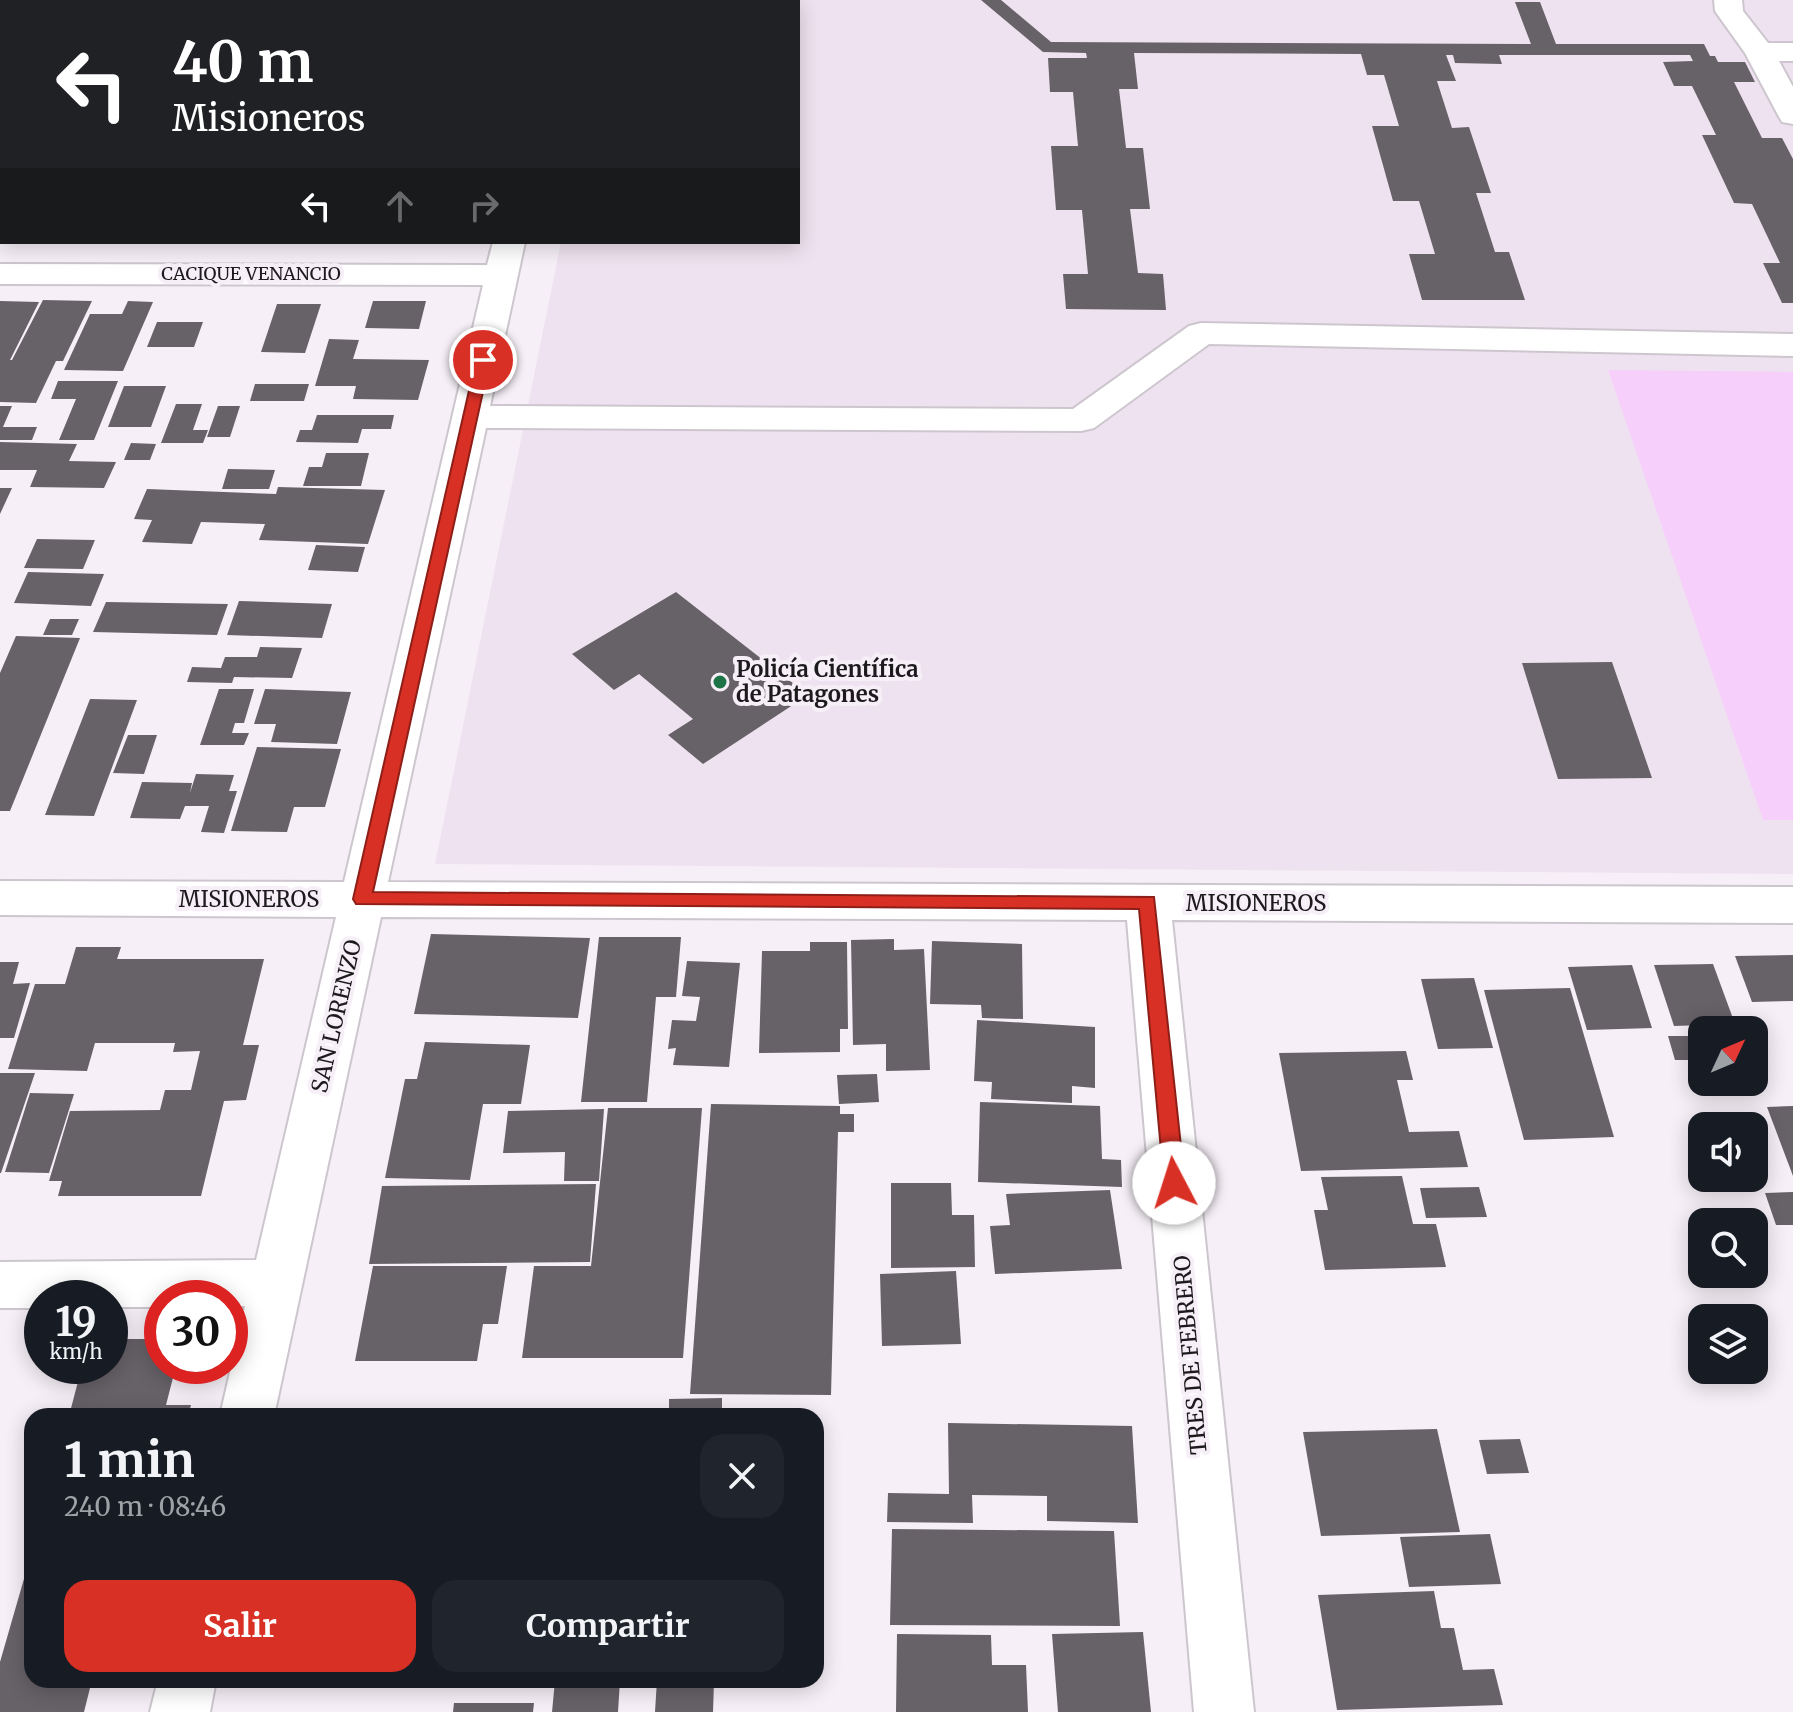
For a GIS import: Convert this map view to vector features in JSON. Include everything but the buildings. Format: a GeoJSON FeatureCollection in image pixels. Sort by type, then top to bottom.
{"type":"FeatureCollection","features":[{"type":"Feature","properties":{"kind":"street"},"geometry":{"type":"LineString","coordinates":[[1728,0],[1729,11],[1759,52],[1793,115]]}},
{"type":"Feature","properties":{"kind":"street"},"geometry":{"type":"LineString","coordinates":[[1759,52],[1793,52]]}},
{"type":"Feature","properties":{"kind":"street","name":"CACIQUE VENANCIO"},"geometry":{"type":"LineString","coordinates":[[0,274],[506,258]]}},
{"type":"Feature","properties":{"kind":"street","name":"SAN LORENZO"},"geometry":{"type":"LineString","coordinates":[[249,1408],[506,258]]}},
{"type":"Feature","properties":{"kind":"street"},"geometry":{"type":"LineString","coordinates":[[471,417],[1081,420],[1201,333],[1793,345]]}},
{"type":"Feature","properties":{"kind":"street","name":"MISIONEROS"},"geometry":{"type":"LineString","coordinates":[[0,898],[1793,905]]}},
{"type":"Feature","properties":{"kind":"street","name":"TRES DE FEBRERO"},"geometry":{"type":"LineString","coordinates":[[1148,902],[1224,1712]]}},
{"type":"Feature","properties":{"kind":"street"},"geometry":{"type":"LineString","coordinates":[[0,1285],[276,1283]]}},
{"type":"Feature","properties":{"kind":"street"},"geometry":{"type":"LineString","coordinates":[[180,1712],[185,1688]]}},
{"type":"Feature","properties":{"kind":"shaded area"},"geometry":{"type":"Polygon","coordinates":[[[800,0],[1793,0],[1793,874],[435,864],[561,244],[800,244],[800,0]]]}},
{"type":"Feature","properties":{"kind":"shaded area"},"geometry":{"type":"Polygon","coordinates":[[[1608,370],[1793,372],[1793,820],[1763,820],[1608,370]]]}},
{"type":"Feature","properties":{"kind":"place","name":"Policía Científica de Patagones"},"geometry":{"type":"Point","coordinates":[720,682]}},
{"type":"Feature","properties":{"kind":"route"},"geometry":{"type":"LineString","coordinates":[[483,360],[362,899],[1148,902],[1174,1183]]}}]}
